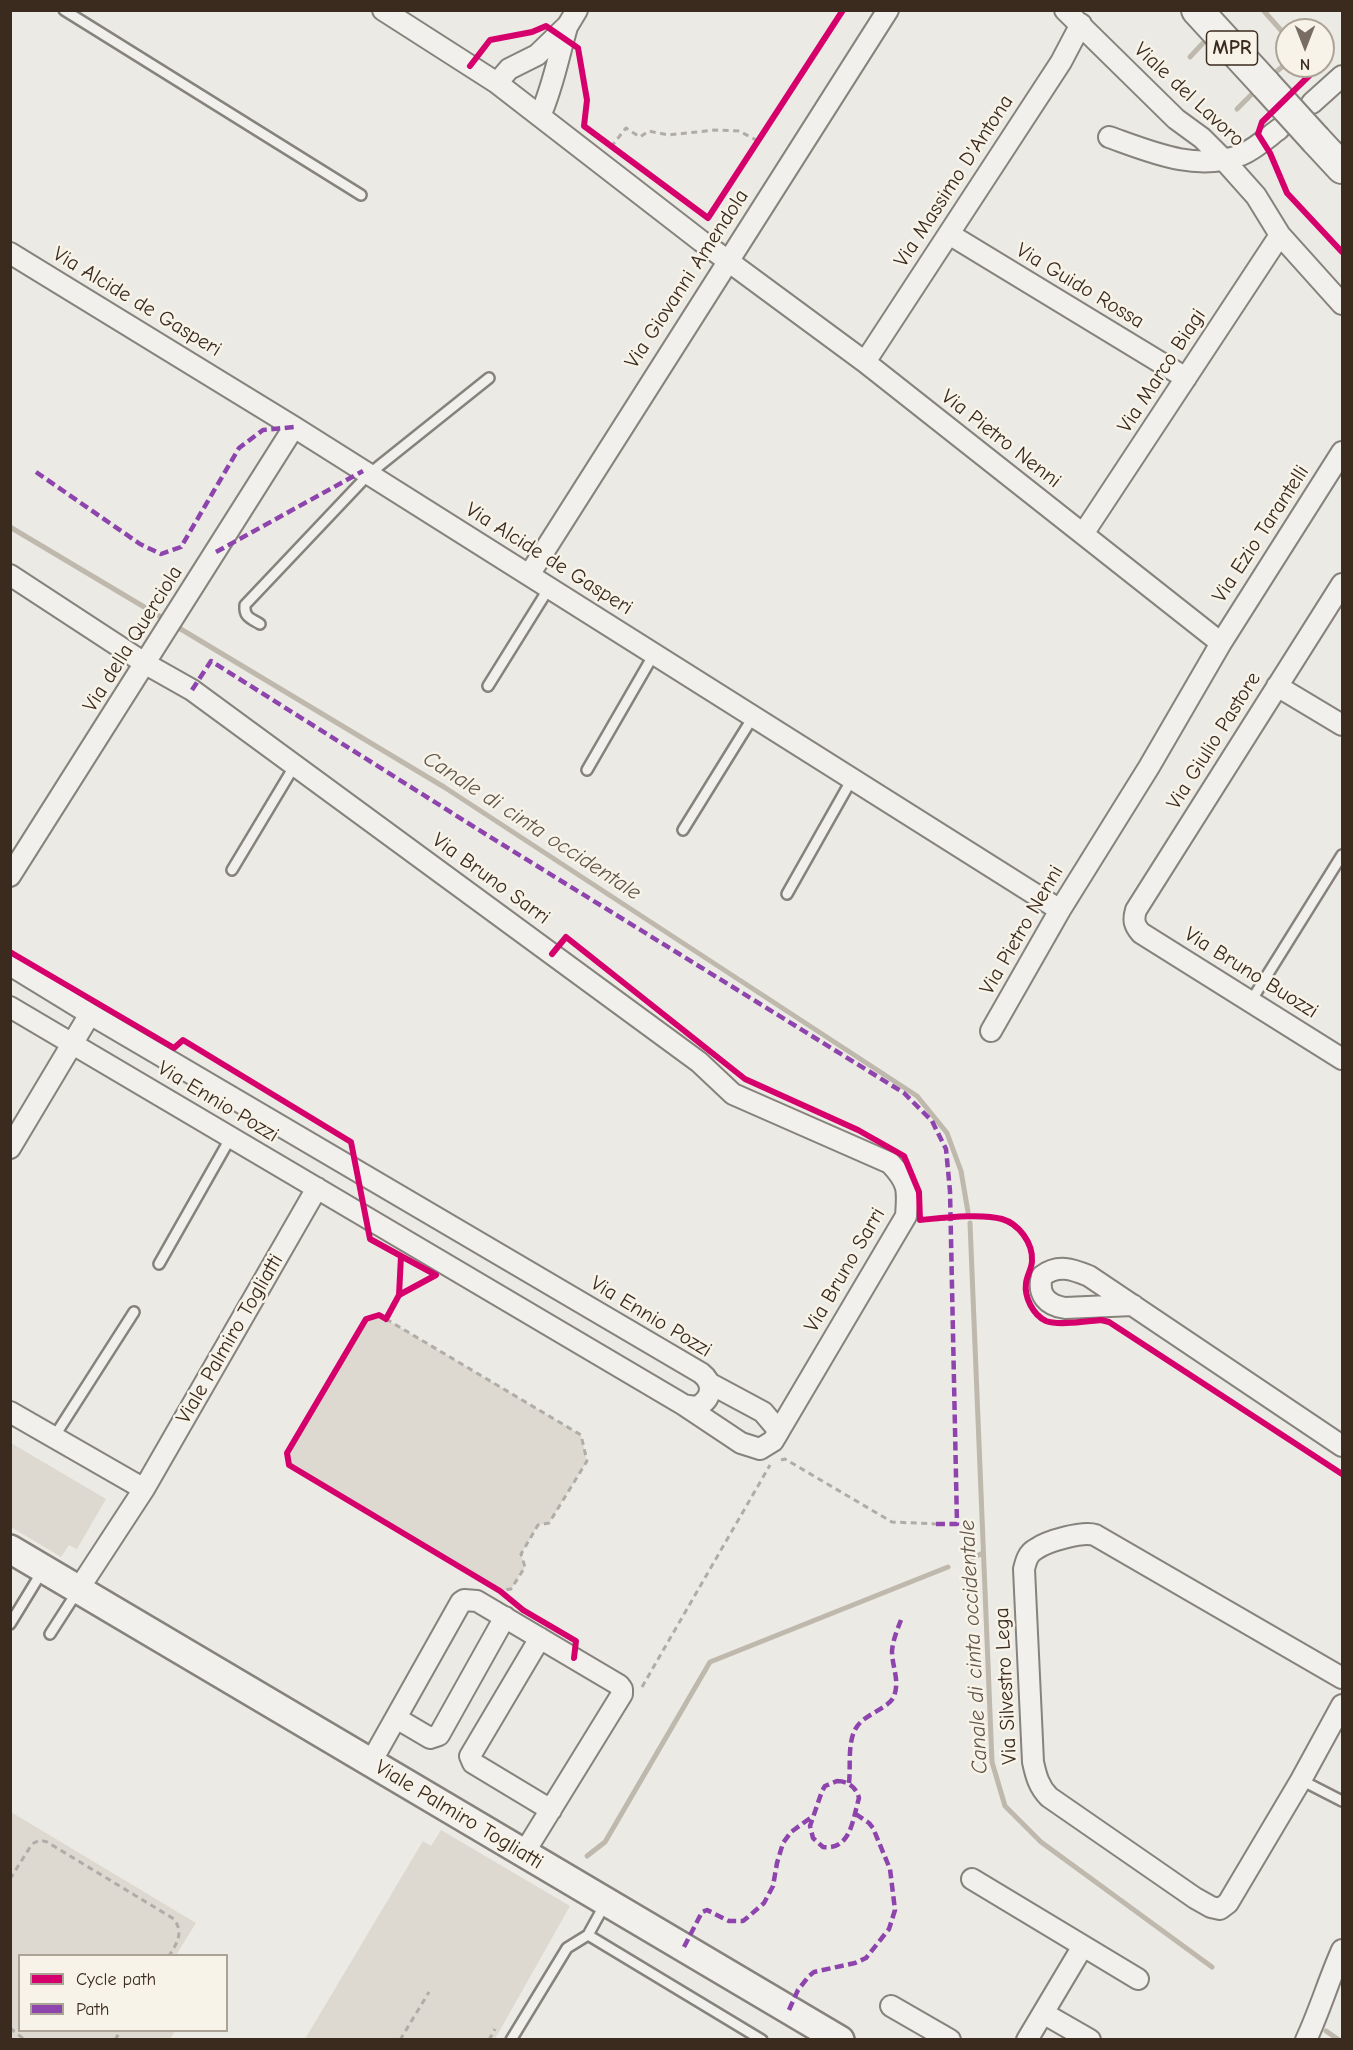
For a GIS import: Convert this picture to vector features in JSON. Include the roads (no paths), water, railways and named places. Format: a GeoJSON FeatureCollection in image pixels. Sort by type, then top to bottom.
{"type":"FeatureCollection","features":[{"type":"Feature","properties":{"kind":"main road","name":"MPR"},"geometry":{"type":"LineString","coordinates":[[1197,10],[1342,168]]}},
{"type":"Feature","properties":{"kind":"street","name":"Via Pietro Nenni"},"geometry":{"type":"LineString","coordinates":[[383,10],[497,84],[540,116],[728,261],[865,362],[1221,642],[1149,766],[1060,910],[991,1031]]}},
{"type":"Feature","properties":{"kind":"street","name":"Via Giovanni Amendola"},"geometry":{"type":"LineString","coordinates":[[529,575],[888,10]]}},
{"type":"Feature","properties":{"kind":"street","name":"Viale del Lavoro"},"geometry":{"type":"LineString","coordinates":[[1065,10],[1176,119],[1202,138],[1223,159],[1256,196],[1280,235],[1342,304]]}},
{"type":"Feature","properties":{"kind":"street"},"geometry":{"type":"LineString","coordinates":[[497,84],[509,69],[537,55],[572,18]]}},
{"type":"Feature","properties":{"kind":"street"},"geometry":{"type":"LineString","coordinates":[[540,116],[551,91],[556,64],[572,18]]}},
{"type":"Feature","properties":{"kind":"street","name":"Via Massimo D'Antona"},"geometry":{"type":"LineString","coordinates":[[865,362],[1060,62],[1081,24]]}},
{"type":"Feature","properties":{"kind":"street"},"geometry":{"type":"LineString","coordinates":[[1312,103],[1342,76]]}},
{"type":"Feature","properties":{"kind":"street"},"geometry":{"type":"LineString","coordinates":[[1109,137],[1171,158],[1190,161],[1223,159],[1239,155],[1253,149],[1279,129]]}},
{"type":"Feature","properties":{"kind":"street","name":"Via Guido Rossa"},"geometry":{"type":"LineString","coordinates":[[949,234],[1186,378]]}},
{"type":"Feature","properties":{"kind":"street","name":"Via Marco Biagi"},"geometry":{"type":"LineString","coordinates":[[1083,534],[1280,235]]}},
{"type":"Feature","properties":{"kind":"street","name":"Via Alcide de Gasperi"},"geometry":{"type":"LineString","coordinates":[[10,253],[294,427],[1060,910]]}},
{"type":"Feature","properties":{"kind":"street","name":"Via della Querciola"},"geometry":{"type":"LineString","coordinates":[[10,876],[294,427]]}},
{"type":"Feature","properties":{"kind":"street","name":"Via Ezio Tarantelli"},"geometry":{"type":"LineString","coordinates":[[1221,642],[1342,452]]}},
{"type":"Feature","properties":{"kind":"street","name":"Via Bruno Sarri"},"geometry":{"type":"LineString","coordinates":[[10,575],[146,664],[192,690],[699,1062],[733,1094],[890,1163],[901,1174],[908,1192],[906,1216],[779,1431]]}},
{"type":"Feature","properties":{"kind":"street","name":"Via Giulio Pastore"},"geometry":{"type":"LineString","coordinates":[[1135,926],[1136,910],[1342,584]]}},
{"type":"Feature","properties":{"kind":"street"},"geometry":{"type":"LineString","coordinates":[[1277,686],[1342,725]]}},
{"type":"Feature","properties":{"kind":"street","name":"Via Bruno Buozzi"},"geometry":{"type":"LineString","coordinates":[[1135,926],[1141,933],[1342,1059]]}},
{"type":"Feature","properties":{"kind":"street","name":"Via Ennio Pozzi"},"geometry":{"type":"LineString","coordinates":[[10,964],[90,1014],[691,1367],[706,1377],[710,1395],[706,1401],[696,1407],[684,1405],[10,1007]]}},
{"type":"Feature","properties":{"kind":"street"},"geometry":{"type":"LineString","coordinates":[[10,1148],[90,1014]]}},
{"type":"Feature","properties":{"kind":"street","name":"Viale Palmiro Togliatti"},"geometry":{"type":"LineString","coordinates":[[78,1590],[144,1489],[317,1188]]}},
{"type":"Feature","properties":{"kind":"street"},"geometry":{"type":"LineString","coordinates":[[1133,1305],[1342,1446]]}},
{"type":"Feature","properties":{"kind":"street"},"geometry":{"type":"LineString","coordinates":[[684,1405],[741,1443],[760,1449],[773,1441],[779,1431],[774,1422],[763,1412],[709,1383]]}},
{"type":"Feature","properties":{"kind":"street"},"geometry":{"type":"LineString","coordinates":[[10,1412],[144,1489]]}},
{"type":"Feature","properties":{"kind":"street","name":"Via Silvestro Lega"},"geometry":{"type":"LineString","coordinates":[[1342,1678],[1095,1535],[1080,1533],[1035,1549],[1028,1557],[1023,1569],[1033,1762],[1037,1780],[1043,1791],[1195,1898],[1216,1909],[1225,1907],[1228,1903],[1301,1780],[1342,1705]]}},
{"type":"Feature","properties":{"kind":"street","name":"Viale Palmiro Togliatti"},"geometry":{"type":"LineString","coordinates":[[10,1549],[840,2040]]}},
{"type":"Feature","properties":{"kind":"street"},"geometry":{"type":"LineString","coordinates":[[371,1762],[461,1602],[464,1600],[477,1601],[505,1617],[619,1685],[622,1689],[622,1694],[524,1853]]}},
{"type":"Feature","properties":{"kind":"street"},"geometry":{"type":"LineString","coordinates":[[396,1718],[430,1738],[439,1735],[505,1617]]}},
{"type":"Feature","properties":{"kind":"street"},"geometry":{"type":"LineString","coordinates":[[540,1638],[470,1756],[473,1763],[551,1810]]}},
{"type":"Feature","properties":{"kind":"street"},"geometry":{"type":"LineString","coordinates":[[972,1879],[1138,1979]]}},
{"type":"Feature","properties":{"kind":"street"},"geometry":{"type":"LineString","coordinates":[[1027,2040],[1083,1946]]}},
{"type":"Feature","properties":{"kind":"street"},"geometry":{"type":"LineString","coordinates":[[1306,2040],[1324,2001],[1336,1984],[1342,1950]]}},
{"type":"Feature","properties":{"kind":"street"},"geometry":{"type":"LineString","coordinates":[[891,2006],[950,2040]]}},
{"type":"Feature","properties":{"kind":"street"},"geometry":{"type":"LineString","coordinates":[[1043,2013],[1090,2040]]}},
{"type":"Feature","properties":{"kind":"lane"},"geometry":{"type":"LineString","coordinates":[[64,10],[362,195]]}},
{"type":"Feature","properties":{"kind":"lane"},"geometry":{"type":"LineString","coordinates":[[260,624],[244,613],[245,604],[369,474],[489,378]]}},
{"type":"Feature","properties":{"kind":"lane"},"geometry":{"type":"LineString","coordinates":[[488,686],[549,588]]}},
{"type":"Feature","properties":{"kind":"lane"},"geometry":{"type":"LineString","coordinates":[[587,770],[654,654]]}},
{"type":"Feature","properties":{"kind":"lane"},"geometry":{"type":"LineString","coordinates":[[683,830],[753,717]]}},
{"type":"Feature","properties":{"kind":"lane"},"geometry":{"type":"LineString","coordinates":[[232,870],[295,765]]}},
{"type":"Feature","properties":{"kind":"lane"},"geometry":{"type":"LineString","coordinates":[[787,894],[852,779]]}},
{"type":"Feature","properties":{"kind":"lane"},"geometry":{"type":"LineString","coordinates":[[1251,1000],[1342,855]]}},
{"type":"Feature","properties":{"kind":"lane"},"geometry":{"type":"LineString","coordinates":[[159,1264],[231,1137]]}},
{"type":"Feature","properties":{"kind":"lane"},"geometry":{"type":"LineString","coordinates":[[54,1437],[134,1312]]}},
{"type":"Feature","properties":{"kind":"lane"},"geometry":{"type":"LineString","coordinates":[[10,1624],[43,1569]]}},
{"type":"Feature","properties":{"kind":"lane"},"geometry":{"type":"LineString","coordinates":[[50,1634],[78,1590]]}},
{"type":"Feature","properties":{"kind":"lane"},"geometry":{"type":"LineString","coordinates":[[1301,1780],[1342,1801]]}},
{"type":"Feature","properties":{"kind":"lane"},"geometry":{"type":"LineString","coordinates":[[511,2040],[567,1948],[588,1935],[607,1902]]}},
{"type":"Feature","properties":{"kind":"lane"},"geometry":{"type":"LineString","coordinates":[[588,1935],[762,2040]]}},
{"type":"Feature","properties":{"kind":"waterway"},"geometry":{"type":"LineString","coordinates":[[1263,10],[1275,24]]}},
{"type":"Feature","properties":{"kind":"waterway"},"geometry":{"type":"LineString","coordinates":[[1190,57],[1204,42]]}},
{"type":"Feature","properties":{"kind":"waterway"},"geometry":{"type":"LineString","coordinates":[[1237,109],[1252,94]]}},
{"type":"Feature","properties":{"kind":"waterway","name":"Canale di cinta occidentale"},"geometry":{"type":"LineString","coordinates":[[10,527],[166,620]]}},
{"type":"Feature","properties":{"kind":"waterway","name":"Canale di cinta occidentale"},"geometry":{"type":"LineString","coordinates":[[174,625],[444,787],[917,1096],[947,1133],[961,1171],[968,1212]]}},
{"type":"Feature","properties":{"kind":"waterway","name":"Canale di cinta occidentale"},"geometry":{"type":"LineString","coordinates":[[970,1223],[992,1762],[1005,1806],[1041,1842],[1212,1967]]}},
{"type":"Feature","properties":{"kind":"waterway"},"geometry":{"type":"LineString","coordinates":[[968,1560],[983,1553]]}},
{"type":"Feature","properties":{"kind":"waterway"},"geometry":{"type":"LineString","coordinates":[[587,1856],[605,1842],[710,1662],[948,1567]]}},
{"type":"Feature","properties":{"kind":"waterway","name":"Canale di cinta occidentale"},"geometry":{"type":"LineString","coordinates":[[1326,2031],[1339,2040]]}}]}
